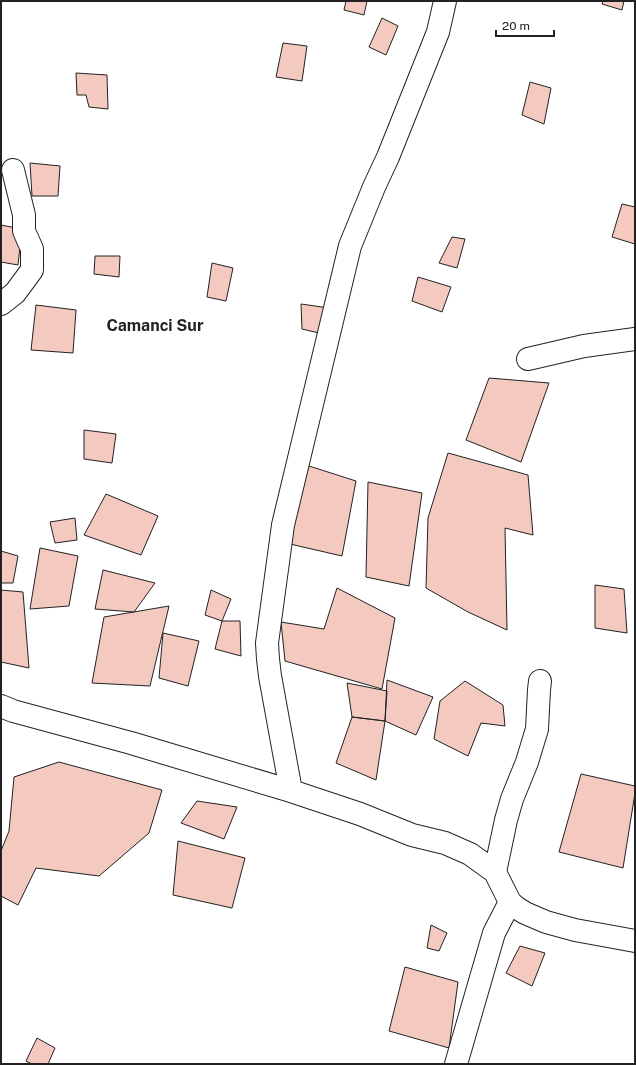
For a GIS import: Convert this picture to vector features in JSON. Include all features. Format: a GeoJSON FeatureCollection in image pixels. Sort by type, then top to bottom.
{"type":"FeatureCollection","features":[{"type":"Feature","properties":{"kind":"street"},"geometry":{"type":"LineString","coordinates":[[291,791],[270,676],[267,642],[283,525],[350,246],[388,157],[438,32],[446,1]]}},
{"type":"Feature","properties":{"kind":"street"},"geometry":{"type":"LineString","coordinates":[[1,304],[15,293],[32,270],[32,249],[24,231],[24,215],[13,170]]}},
{"type":"Feature","properties":{"kind":"street"},"geometry":{"type":"LineString","coordinates":[[528,359],[584,346],[635,339]]}},
{"type":"Feature","properties":{"kind":"street"},"geometry":{"type":"LineString","coordinates":[[495,872],[512,799],[527,762],[537,728],[540,681]]}},
{"type":"Feature","properties":{"kind":"street"},"geometry":{"type":"LineString","coordinates":[[1,706],[13,711],[131,742],[291,791],[360,814],[412,835],[445,843],[470,854],[495,872],[510,902],[525,914],[546,922],[575,930],[635,941]]}},
{"type":"Feature","properties":{"kind":"street"},"geometry":{"type":"LineString","coordinates":[[456,1064],[494,933],[510,902]]}},
{"type":"Feature","properties":{"kind":"building"},"geometry":{"type":"Polygon","coordinates":[[[346,1],[367,1],[364,15],[344,10],[346,1]]]}},
{"type":"Feature","properties":{"kind":"building"},"geometry":{"type":"Polygon","coordinates":[[[603,1],[624,1],[622,10],[602,4],[603,1]]]}},
{"type":"Feature","properties":{"kind":"building"},"geometry":{"type":"Polygon","coordinates":[[[382,18],[398,26],[386,55],[369,47],[382,18]]]}},
{"type":"Feature","properties":{"kind":"building"},"geometry":{"type":"Polygon","coordinates":[[[283,43],[307,46],[302,81],[276,77],[283,43]]]}},
{"type":"Feature","properties":{"kind":"building"},"geometry":{"type":"Polygon","coordinates":[[[76,73],[107,75],[108,109],[89,107],[86,95],[77,95],[76,73]]]}},
{"type":"Feature","properties":{"kind":"building"},"geometry":{"type":"Polygon","coordinates":[[[530,82],[551,88],[544,124],[522,115],[530,82]]]}},
{"type":"Feature","properties":{"kind":"building"},"geometry":{"type":"Polygon","coordinates":[[[30,163],[60,166],[58,196],[32,196],[30,163]]]}},
{"type":"Feature","properties":{"kind":"building"},"geometry":{"type":"Polygon","coordinates":[[[622,204],[635,207],[635,244],[612,237],[622,204]]]}},
{"type":"Feature","properties":{"kind":"building"},"geometry":{"type":"Polygon","coordinates":[[[1,225],[22,229],[18,265],[1,262],[1,225]]]}},
{"type":"Feature","properties":{"kind":"building"},"geometry":{"type":"Polygon","coordinates":[[[452,237],[465,239],[457,268],[439,263],[452,237]]]}},
{"type":"Feature","properties":{"kind":"building"},"geometry":{"type":"Polygon","coordinates":[[[95,256],[120,256],[119,277],[94,274],[95,256]]]}},
{"type":"Feature","properties":{"kind":"building"},"geometry":{"type":"Polygon","coordinates":[[[212,263],[233,268],[226,301],[207,297],[212,263]]]}},
{"type":"Feature","properties":{"kind":"building"},"geometry":{"type":"Polygon","coordinates":[[[418,277],[451,287],[442,312],[412,301],[418,277]]]}},
{"type":"Feature","properties":{"kind":"building"},"geometry":{"type":"Polygon","coordinates":[[[301,304],[329,308],[323,334],[302,329],[301,304]]]}},
{"type":"Feature","properties":{"kind":"building"},"geometry":{"type":"Polygon","coordinates":[[[36,305],[76,310],[73,353],[31,350],[36,305]]]}},
{"type":"Feature","properties":{"kind":"building"},"geometry":{"type":"Polygon","coordinates":[[[489,378],[549,383],[521,462],[466,440],[489,378]]]}},
{"type":"Feature","properties":{"kind":"building"},"geometry":{"type":"Polygon","coordinates":[[[84,430],[116,434],[112,463],[84,459],[84,430]]]}},
{"type":"Feature","properties":{"kind":"building"},"geometry":{"type":"Polygon","coordinates":[[[448,453],[528,475],[533,535],[505,528],[507,630],[468,612],[426,588],[428,518],[448,453]]]}},
{"type":"Feature","properties":{"kind":"building"},"geometry":{"type":"Polygon","coordinates":[[[306,465],[356,481],[342,556],[290,544],[306,465]]]}},
{"type":"Feature","properties":{"kind":"building"},"geometry":{"type":"Polygon","coordinates":[[[368,482],[422,493],[409,586],[366,577],[368,482]]]}},
{"type":"Feature","properties":{"kind":"building"},"geometry":{"type":"Polygon","coordinates":[[[106,494],[158,516],[141,555],[84,535],[106,494]]]}},
{"type":"Feature","properties":{"kind":"building"},"geometry":{"type":"Polygon","coordinates":[[[75,518],[77,540],[55,543],[50,522],[75,518]]]}},
{"type":"Feature","properties":{"kind":"building"},"geometry":{"type":"Polygon","coordinates":[[[40,548],[78,556],[69,606],[30,609],[40,548]]]}},
{"type":"Feature","properties":{"kind":"building"},"geometry":{"type":"Polygon","coordinates":[[[1,551],[18,556],[13,583],[1,583],[1,551]]]}},
{"type":"Feature","properties":{"kind":"building"},"geometry":{"type":"Polygon","coordinates":[[[103,570],[155,583],[134,612],[95,609],[103,570]]]}},
{"type":"Feature","properties":{"kind":"building"},"geometry":{"type":"Polygon","coordinates":[[[595,585],[624,589],[627,633],[595,628],[595,585]]]}},
{"type":"Feature","properties":{"kind":"building"},"geometry":{"type":"Polygon","coordinates":[[[337,588],[395,618],[382,689],[285,661],[281,622],[324,629],[337,588]]]}},
{"type":"Feature","properties":{"kind":"building"},"geometry":{"type":"Polygon","coordinates":[[[1,590],[23,592],[29,668],[1,662],[1,590]]]}},
{"type":"Feature","properties":{"kind":"building"},"geometry":{"type":"Polygon","coordinates":[[[211,590],[231,599],[222,621],[205,615],[211,590]]]}},
{"type":"Feature","properties":{"kind":"building"},"geometry":{"type":"Polygon","coordinates":[[[169,606],[150,686],[92,683],[104,617],[169,606]]]}},
{"type":"Feature","properties":{"kind":"building"},"geometry":{"type":"Polygon","coordinates":[[[222,621],[240,621],[241,656],[215,649],[222,621]]]}},
{"type":"Feature","properties":{"kind":"building"},"geometry":{"type":"Polygon","coordinates":[[[163,633],[199,641],[188,686],[159,678],[163,633]]]}},
{"type":"Feature","properties":{"kind":"building"},"geometry":{"type":"Polygon","coordinates":[[[387,680],[433,697],[416,735],[385,721],[387,680]]]}},
{"type":"Feature","properties":{"kind":"building"},"geometry":{"type":"Polygon","coordinates":[[[465,681],[503,705],[505,726],[481,723],[468,756],[434,739],[440,701],[465,681]]]}},
{"type":"Feature","properties":{"kind":"building"},"geometry":{"type":"Polygon","coordinates":[[[347,683],[387,691],[385,721],[352,717],[347,683]]]}},
{"type":"Feature","properties":{"kind":"building"},"geometry":{"type":"Polygon","coordinates":[[[352,717],[385,721],[376,780],[336,763],[352,717]]]}},
{"type":"Feature","properties":{"kind":"building"},"geometry":{"type":"Polygon","coordinates":[[[59,762],[162,790],[149,833],[99,876],[36,868],[18,905],[1,896],[1,851],[9,831],[14,777],[59,762]]]}},
{"type":"Feature","properties":{"kind":"building"},"geometry":{"type":"Polygon","coordinates":[[[581,774],[635,786],[623,868],[559,852],[581,774]]]}},
{"type":"Feature","properties":{"kind":"building"},"geometry":{"type":"Polygon","coordinates":[[[197,801],[237,807],[224,839],[181,823],[197,801]]]}},
{"type":"Feature","properties":{"kind":"building"},"geometry":{"type":"Polygon","coordinates":[[[178,841],[245,858],[232,908],[173,895],[178,841]]]}},
{"type":"Feature","properties":{"kind":"building"},"geometry":{"type":"Polygon","coordinates":[[[431,925],[447,933],[439,951],[427,948],[431,925]]]}},
{"type":"Feature","properties":{"kind":"building"},"geometry":{"type":"Polygon","coordinates":[[[520,946],[545,953],[532,986],[506,973],[520,946]]]}},
{"type":"Feature","properties":{"kind":"building"},"geometry":{"type":"Polygon","coordinates":[[[405,967],[458,982],[449,1048],[389,1031],[405,967]]]}},
{"type":"Feature","properties":{"kind":"building"},"geometry":{"type":"Polygon","coordinates":[[[37,1038],[55,1048],[48,1064],[32,1064],[26,1061],[37,1038]]]}},
{"type":"Feature","properties":{"kind":"district","name":"Camanci Sur"},"geometry":{"type":"Point","coordinates":[155,325]}}]}
